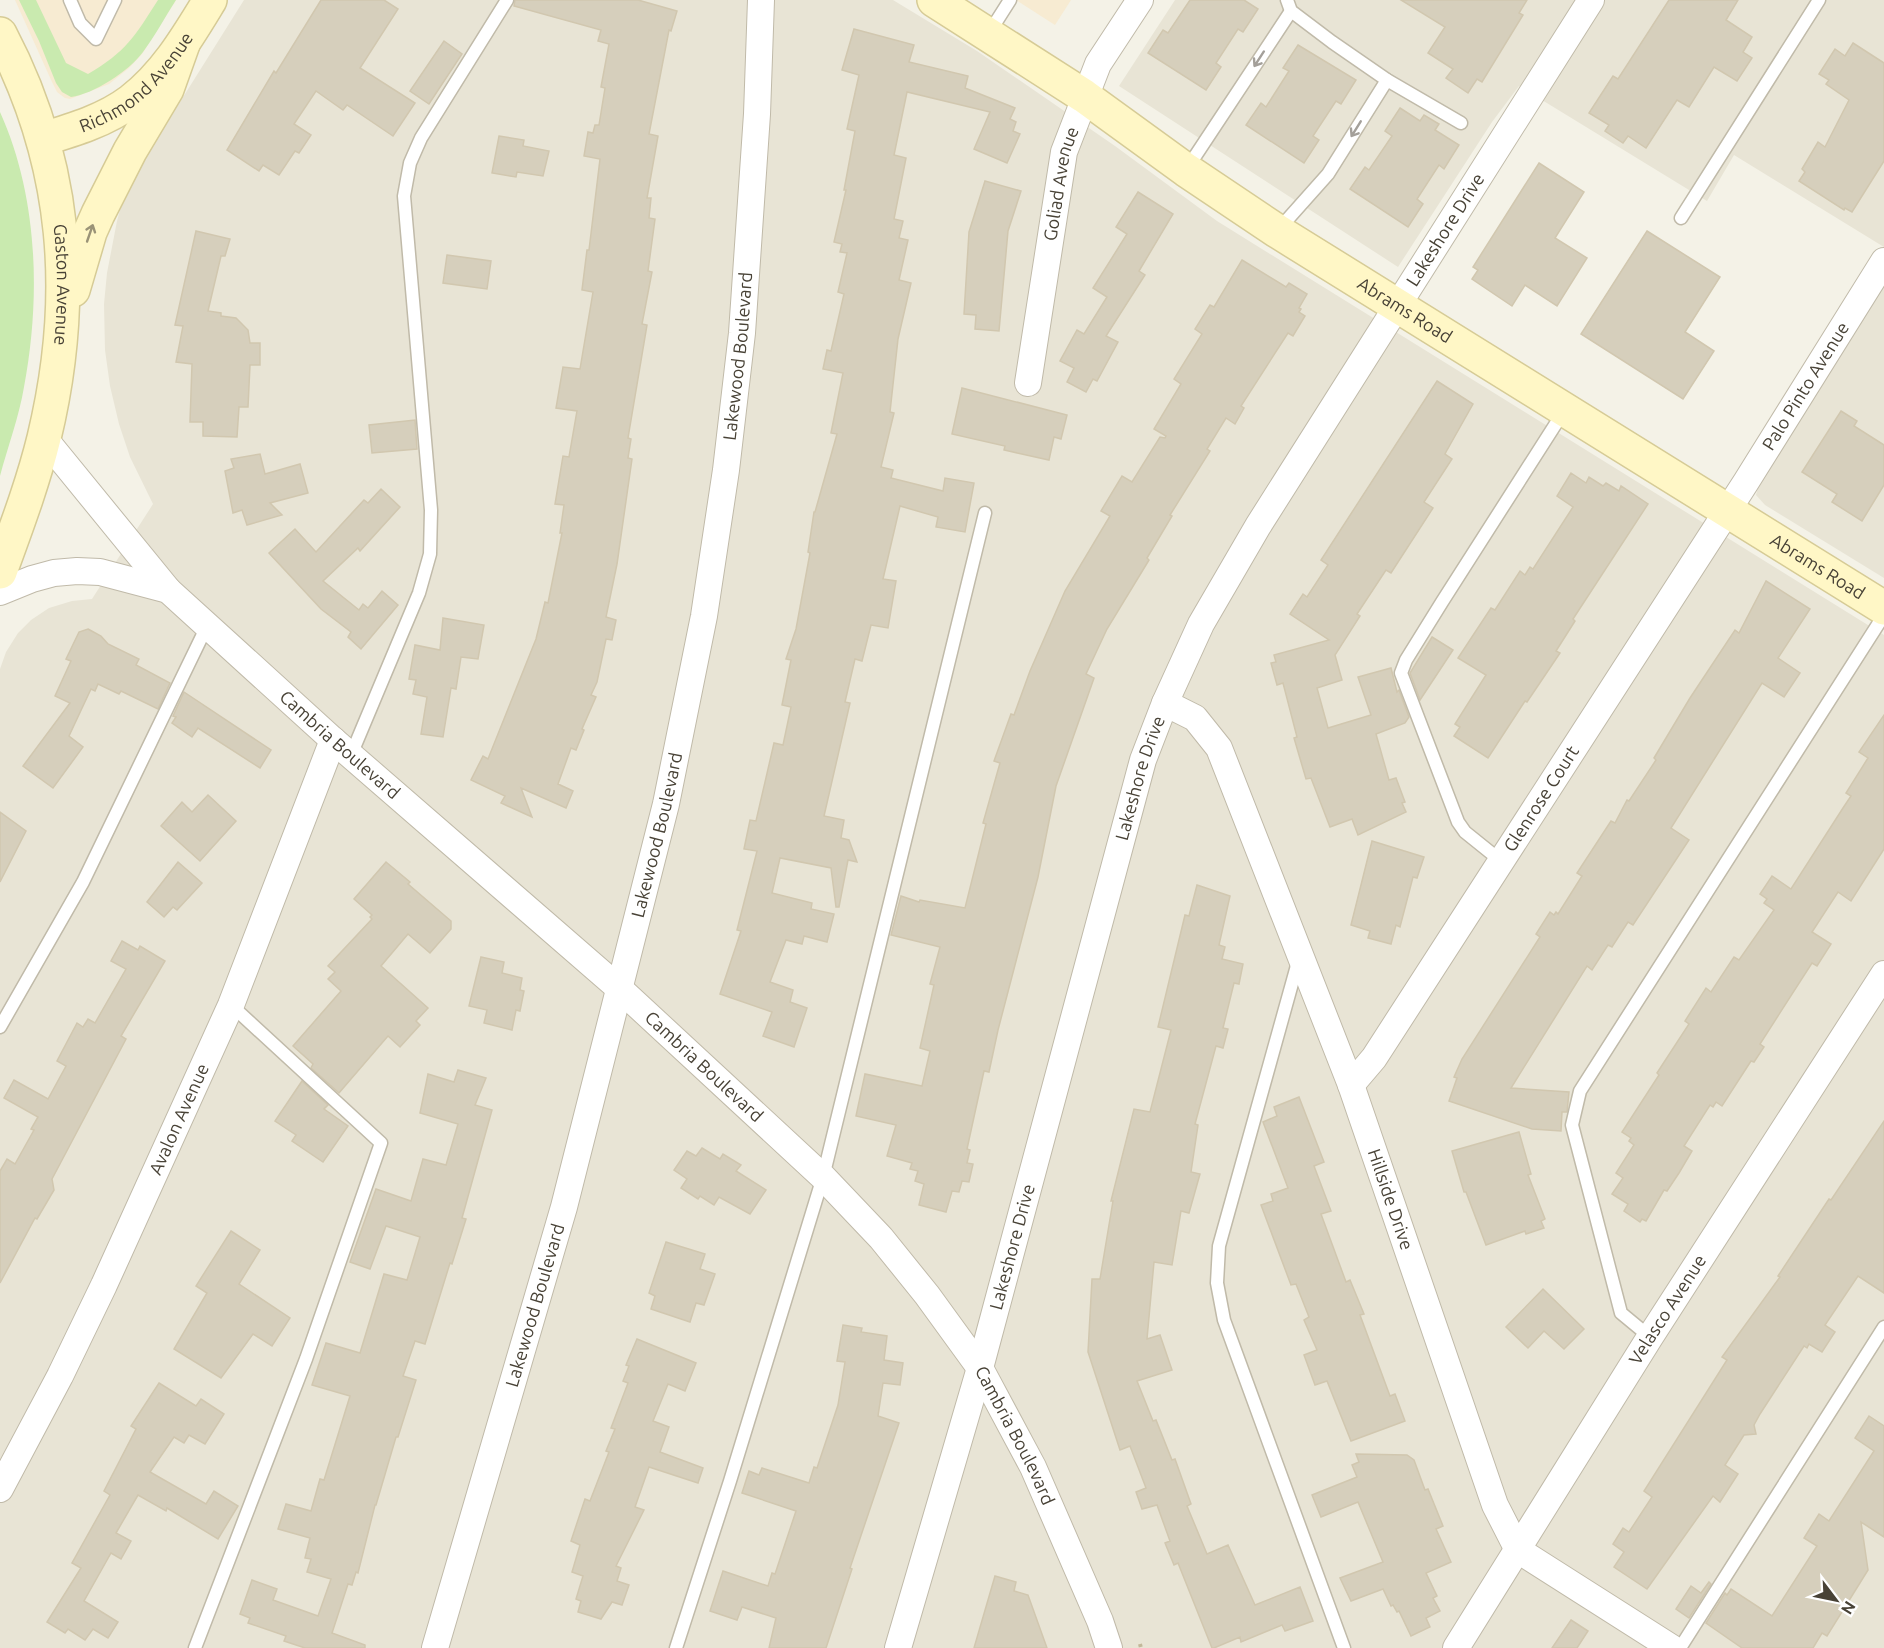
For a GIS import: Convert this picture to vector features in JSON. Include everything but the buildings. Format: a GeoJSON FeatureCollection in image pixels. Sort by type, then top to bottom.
{"type":"FeatureCollection","features":[{"type":"Feature","properties":{"kind":"main road","name":"Richmond Avenue"},"geometry":{"type":"LineString","coordinates":[[43,139],[105,116],[130,102],[157,78],[183,44],[210,0]]}},
{"type":"Feature","properties":{"kind":"main road","name":"Abrams Road"},"geometry":{"type":"LineString","coordinates":[[934,0],[1084,96],[1186,170],[1277,231],[1884,608]]}},
{"type":"Feature","properties":{"kind":"main road","name":"Gaston Avenue"},"geometry":{"type":"LineString","coordinates":[[0,34],[18,69],[43,139],[60,223],[64,271],[62,330],[44,438],[21,516],[0,572]]}},
{"type":"Feature","properties":{"kind":"main road"},"geometry":{"type":"LineString","coordinates":[[62,330],[90,232],[115,179],[167,89],[183,44]]}},
{"type":"Feature","properties":{"kind":"street","name":"Lakewood Boulevard"},"geometry":{"type":"LineString","coordinates":[[435,1648],[564,1207],[621,990],[666,804],[704,615],[726,470],[742,333],[757,114],[761,0]]}},
{"type":"Feature","properties":{"kind":"street","name":"Goliad Avenue"},"geometry":{"type":"LineString","coordinates":[[1028,383],[1064,152],[1098,64],[1140,0]]}},
{"type":"Feature","properties":{"kind":"street","name":"Lakeshore Drive"},"geometry":{"type":"LineString","coordinates":[[898,1648],[980,1368],[1143,760],[1165,703],[1202,624],[1252,536],[1592,0]]}},
{"type":"Feature","properties":{"kind":"street","name":"Palo Pinto Avenue"},"geometry":{"type":"LineString","coordinates":[[1727,510],[1884,261]]}},
{"type":"Feature","properties":{"kind":"street","name":"Cambria Boulevard"},"geometry":{"type":"LineString","coordinates":[[44,438],[168,590],[342,747],[621,990],[823,1177],[888,1246],[980,1368],[1034,1467],[1100,1621],[1109,1648]]}},
{"type":"Feature","properties":{"kind":"street","name":"Glenrose Court"},"geometry":{"type":"LineString","coordinates":[[1351,1085],[1374,1058],[1727,510]]}},
{"type":"Feature","properties":{"kind":"street","name":"Cambria Boulevard"},"geometry":{"type":"LineString","coordinates":[[0,592],[54,573],[77,571],[100,572],[168,590]]}},
{"type":"Feature","properties":{"kind":"street","name":"Hillside Drive"},"geometry":{"type":"LineString","coordinates":[[1165,703],[1196,718],[1219,747],[1351,1085],[1495,1505],[1518,1550]]}},
{"type":"Feature","properties":{"kind":"street","name":"Avalon Avenue"},"geometry":{"type":"LineString","coordinates":[[0,1489],[60,1376],[104,1285],[231,1005],[342,747]]}},
{"type":"Feature","properties":{"kind":"street","name":"Velasco Avenue"},"geometry":{"type":"LineString","coordinates":[[1456,1648],[1650,1337],[1884,974]]}},
{"type":"Feature","properties":{"kind":"street"},"geometry":{"type":"LineString","coordinates":[[1518,1550],[1672,1648]]}},
{"type":"Feature","properties":{"kind":"lane"},"geometry":{"type":"LineString","coordinates":[[70,0],[80,23],[96,39],[115,0]]}},
{"type":"Feature","properties":{"kind":"lane"},"geometry":{"type":"LineString","coordinates":[[342,747],[418,593],[430,554],[431,510],[404,196],[410,163],[421,138],[507,0]]}},
{"type":"Feature","properties":{"kind":"lane"},"geometry":{"type":"LineString","coordinates":[[988,34],[1010,0]]}},
{"type":"Feature","properties":{"kind":"lane"},"geometry":{"type":"LineString","coordinates":[[1682,218],[1818,0]]}},
{"type":"Feature","properties":{"kind":"lane"},"geometry":{"type":"LineString","coordinates":[[1186,170],[1289,5],[1332,42],[1387,80],[1461,123]]}},
{"type":"Feature","properties":{"kind":"lane"},"geometry":{"type":"LineString","coordinates":[[1277,231],[1328,174],[1387,80]]}},
{"type":"Feature","properties":{"kind":"lane"},"geometry":{"type":"LineString","coordinates":[[1501,861],[1465,832],[1458,822],[1401,673],[1406,660],[1442,602],[1565,410]]}},
{"type":"Feature","properties":{"kind":"lane"},"geometry":{"type":"LineString","coordinates":[[676,1648],[823,1177],[985,513]]}},
{"type":"Feature","properties":{"kind":"lane"},"geometry":{"type":"LineString","coordinates":[[1650,1337],[1621,1313],[1572,1125],[1580,1091],[1884,615]]}},
{"type":"Feature","properties":{"kind":"lane"},"geometry":{"type":"LineString","coordinates":[[0,1027],[83,882],[207,626]]}},
{"type":"Feature","properties":{"kind":"lane"},"geometry":{"type":"LineString","coordinates":[[1300,955],[1219,1246],[1217,1283],[1224,1320],[1344,1648]]}},
{"type":"Feature","properties":{"kind":"lane"},"geometry":{"type":"LineString","coordinates":[[195,1648],[306,1359],[381,1143],[231,1005]]}},
{"type":"Feature","properties":{"kind":"lane"},"geometry":{"type":"LineString","coordinates":[[1680,1648],[1884,1327]]}},
{"type":"Feature","properties":{"kind":"shaded area"},"geometry":{"type":"Polygon","coordinates":[[[15,0],[176,0],[142,54],[129,68],[109,84],[70,99],[57,92],[15,0]]]}},
{"type":"Feature","properties":{"kind":"shaded area"},"geometry":{"type":"Polygon","coordinates":[[[244,0],[893,0],[977,51],[1115,146],[1217,221],[1884,635],[1884,1648],[0,1648],[0,669],[6,652],[18,633],[31,620],[49,608],[72,601],[92,599],[153,504],[130,457],[110,386],[105,350],[104,304],[107,273],[126,188],[244,0]]]}},
{"type":"Feature","properties":{"kind":"shaded area"},"geometry":{"type":"Polygon","coordinates":[[[1016,0],[1071,0],[1055,25],[1016,0]]]}},
{"type":"Feature","properties":{"kind":"shaded area"},"geometry":{"type":"Polygon","coordinates":[[[1175,0],[1884,0],[1884,247],[1734,155],[1707,201],[1519,86],[1492,122],[1398,267],[1119,86],[1175,0]]]}},
{"type":"Feature","properties":{"kind":"shaded area"},"geometry":{"type":"Polygon","coordinates":[[[1884,285],[1884,578],[1765,505],[1756,495],[1760,480],[1884,285]]]}},
{"type":"Feature","properties":{"kind":"green space"},"geometry":{"type":"Polygon","coordinates":[[[19,0],[36,0],[66,63],[88,74],[112,58],[129,42],[158,0],[176,0],[147,46],[129,67],[100,86],[71,97],[62,92],[56,83],[19,0]]]}},
{"type":"Feature","properties":{"kind":"green space"},"geometry":{"type":"Polygon","coordinates":[[[0,112],[13,144],[29,212],[34,283],[33,318],[24,387],[0,476],[0,112]]]}}]}
